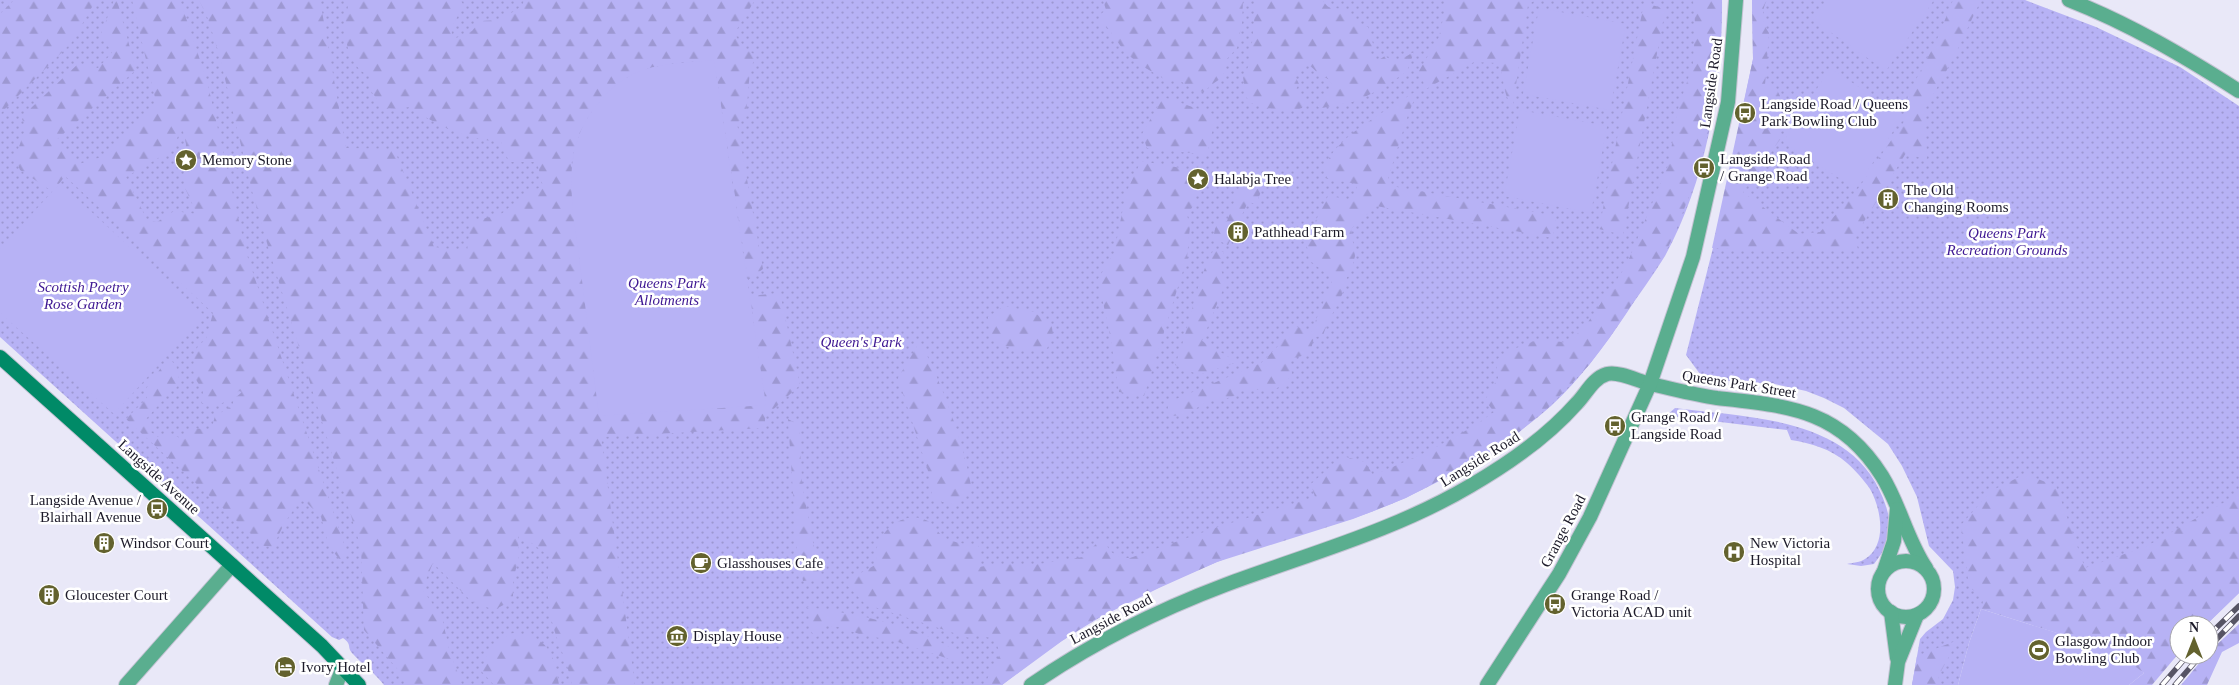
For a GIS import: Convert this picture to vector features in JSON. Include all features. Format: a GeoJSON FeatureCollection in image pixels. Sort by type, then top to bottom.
{"type":"FeatureCollection","features":[{"type":"Feature","properties":{"kind":"main road","name":"Langside Avenue"},"geometry":{"type":"LineString","coordinates":[[0,358],[232,565],[343,667],[359,685]]}},
{"type":"Feature","properties":{"kind":"street","name":"Langside Road"},"geometry":{"type":"LineString","coordinates":[[1031,685],[1078,655],[1150,616],[1225,585],[1376,532],[1469,487],[1534,444],[1569,413],[1593,383],[1607,374],[1615,374],[1650,384],[1693,257],[1726,111],[1736,0]]}},
{"type":"Feature","properties":{"kind":"street"},"geometry":{"type":"LineString","coordinates":[[2069,0],[2134,28],[2178,52],[2239,91]]}},
{"type":"Feature","properties":{"kind":"street","name":"Queens Park Street"},"geometry":{"type":"LineString","coordinates":[[1650,384],[1698,395],[1782,406],[1818,416],[1846,435],[1870,460],[1884,481],[1926,568]]}},
{"type":"Feature","properties":{"kind":"street","name":"Grange Road"},"geometry":{"type":"LineString","coordinates":[[1487,685],[1559,574],[1590,517],[1650,384]]}},
{"type":"Feature","properties":{"kind":"street"},"geometry":{"type":"LineString","coordinates":[[1897,508],[1894,541],[1878,589],[1880,598],[1891,612],[1898,662]]}},
{"type":"Feature","properties":{"kind":"street"},"geometry":{"type":"LineString","coordinates":[[1884,571],[1900,561],[1909,560],[1926,568],[1932,576],[1934,594],[1925,610],[1917,615],[1908,617],[1891,612]]}},
{"type":"Feature","properties":{"kind":"street"},"geometry":{"type":"LineString","coordinates":[[126,685],[232,565]]}},
{"type":"Feature","properties":{"kind":"street"},"geometry":{"type":"LineString","coordinates":[[1895,685],[1898,662],[1917,615]]}},
{"type":"Feature","properties":{"kind":"street"},"geometry":{"type":"LineString","coordinates":[[336,685],[343,667]]}},
{"type":"Feature","properties":{"kind":"green space","name":"Queen's Park"},"geometry":{"type":"Polygon","coordinates":[[[0,0],[1722,0],[1722,32],[1715,98],[1701,165],[1679,227],[1656,271],[1582,374],[1551,406],[1518,433],[1482,457],[1424,489],[1359,516],[1240,553],[1157,588],[1118,607],[1063,640],[1002,685],[384,685],[353,654],[346,640],[332,637],[0,337],[0,0]]]}},
{"type":"Feature","properties":{"kind":"green space"},"geometry":{"type":"Polygon","coordinates":[[[14,0],[96,0],[72,42],[0,114],[0,14],[14,0]]]}},
{"type":"Feature","properties":{"kind":"green space"},"geometry":{"type":"Polygon","coordinates":[[[114,0],[117,0],[136,70],[54,142],[79,164],[108,155],[156,102],[132,0],[180,0],[207,81],[246,252],[347,553],[344,559],[339,559],[329,546],[321,517],[307,503],[300,500],[284,524],[273,547],[264,546],[126,419],[147,398],[145,390],[168,358],[176,365],[180,383],[175,389],[168,389],[165,398],[146,419],[151,432],[158,437],[171,434],[180,438],[193,428],[202,429],[208,433],[211,431],[215,416],[232,406],[234,399],[242,392],[239,391],[227,401],[218,405],[202,403],[203,391],[195,378],[193,369],[195,352],[198,346],[206,339],[213,313],[65,176],[53,192],[20,170],[15,158],[26,127],[22,119],[32,107],[78,64],[98,68],[112,53],[101,34],[114,0]],[[182,127],[172,150],[126,177],[147,220],[157,222],[174,211],[197,214],[184,186],[186,144],[182,127]]]}},
{"type":"Feature","properties":{"kind":"green space"},"geometry":{"type":"Polygon","coordinates":[[[199,0],[320,0],[346,148],[394,149],[434,247],[467,251],[471,221],[500,215],[529,191],[543,187],[537,162],[509,162],[501,142],[464,135],[431,120],[409,107],[398,109],[384,108],[370,90],[369,76],[354,63],[350,53],[345,32],[350,0],[460,0],[463,4],[452,31],[452,35],[456,38],[472,31],[480,21],[500,20],[522,6],[524,0],[755,0],[734,34],[745,48],[756,56],[750,70],[746,116],[737,123],[763,269],[748,280],[714,60],[677,63],[650,68],[627,77],[614,86],[603,97],[586,122],[579,136],[571,166],[765,405],[750,296],[780,293],[800,385],[765,417],[765,428],[601,437],[635,685],[572,685],[549,610],[549,556],[518,533],[519,556],[513,581],[513,600],[494,610],[471,601],[433,563],[422,589],[442,617],[449,649],[462,685],[411,685],[364,630],[361,548],[252,191],[219,54],[208,19],[199,0]]]}},
{"type":"Feature","properties":{"kind":"green space"},"geometry":{"type":"Polygon","coordinates":[[[1103,0],[1243,0],[1242,23],[1237,48],[1226,60],[1224,73],[1220,79],[1204,92],[1194,90],[1179,80],[1164,79],[1139,64],[1124,51],[1108,28],[1100,25],[1102,13],[1106,10],[1103,0]]]}},
{"type":"Feature","properties":{"kind":"green space"},"geometry":{"type":"Polygon","coordinates":[[[1256,0],[1322,0],[1328,7],[1341,9],[1348,13],[1356,24],[1368,27],[1373,44],[1370,53],[1377,61],[1385,56],[1396,60],[1414,52],[1407,71],[1386,86],[1357,101],[1322,108],[1318,107],[1317,101],[1326,95],[1332,85],[1328,78],[1322,78],[1311,66],[1302,64],[1303,68],[1295,76],[1299,84],[1296,89],[1306,101],[1302,108],[1296,110],[1264,108],[1251,103],[1246,97],[1243,77],[1250,63],[1249,51],[1252,43],[1256,0]]]}},
{"type":"Feature","properties":{"kind":"green space"},"geometry":{"type":"Polygon","coordinates":[[[1447,0],[1535,0],[1528,5],[1513,105],[1507,96],[1502,73],[1497,63],[1474,62],[1426,89],[1419,71],[1439,37],[1447,0]]]}},
{"type":"Feature","properties":{"kind":"green space"},"geometry":{"type":"Polygon","coordinates":[[[1693,0],[1722,0],[1719,68],[1709,131],[1698,173],[1676,230],[1664,256],[1589,365],[1552,404],[1517,434],[1468,465],[1406,498],[1353,519],[1217,562],[1159,588],[1094,620],[1002,685],[984,685],[1000,654],[995,639],[973,634],[970,638],[966,637],[865,604],[844,582],[877,564],[876,553],[882,536],[895,523],[903,519],[920,518],[928,521],[948,540],[979,546],[979,567],[997,564],[1033,565],[1083,557],[1106,534],[1109,549],[1115,555],[1130,558],[1218,527],[1315,497],[1311,484],[1342,456],[1365,462],[1373,475],[1436,447],[1480,422],[1494,412],[1485,400],[1498,378],[1496,360],[1511,350],[1540,339],[1569,343],[1588,322],[1626,266],[1669,163],[1677,112],[1693,64],[1695,23],[1693,0]]]}},
{"type":"Feature","properties":{"kind":"green space","name":"Queens Park Recreation Grounds"},"geometry":{"type":"Polygon","coordinates":[[[1752,0],[2025,0],[2096,27],[2180,67],[2239,106],[2239,593],[2216,615],[2169,615],[2169,651],[1981,609],[1969,643],[1958,685],[1912,685],[1920,639],[1943,619],[1953,600],[1955,587],[1953,571],[1929,546],[1917,497],[1902,466],[1888,444],[1844,408],[1824,398],[1806,391],[1775,384],[1712,380],[1700,374],[1686,355],[1717,232],[1753,59],[1752,0]]]}},
{"type":"Feature","properties":{"kind":"green space"},"geometry":{"type":"Polygon","coordinates":[[[1752,0],[1767,0],[1763,12],[1765,25],[1769,33],[1765,85],[1776,88],[1780,96],[1781,138],[1743,192],[1799,234],[1820,232],[1856,192],[1905,120],[1908,95],[1938,37],[1953,0],[1981,0],[1953,59],[1925,109],[1927,160],[1906,153],[1854,238],[1858,249],[1783,252],[1712,248],[1753,59],[1752,0]]]}},
{"type":"Feature","properties":{"kind":"green space"},"geometry":{"type":"Polygon","coordinates":[[[1827,0],[1934,0],[1886,71],[1813,20],[1827,0]]]}},
{"type":"Feature","properties":{"kind":"green space"},"geometry":{"type":"Polygon","coordinates":[[[1644,3],[1659,7],[1665,11],[1623,235],[1599,229],[1644,3]]]}},
{"type":"Feature","properties":{"kind":"green space"},"geometry":{"type":"Polygon","coordinates":[[[1539,8],[1626,24],[1610,110],[1523,94],[1539,8]]]}},
{"type":"Feature","properties":{"kind":"green space","name":"Queens Park Allotments"},"geometry":{"type":"Polygon","coordinates":[[[714,60],[766,405],[599,416],[572,195],[573,156],[578,137],[587,119],[604,96],[619,82],[631,75],[660,66],[714,60]]]}},
{"type":"Feature","properties":{"kind":"green space"},"geometry":{"type":"Polygon","coordinates":[[[1830,68],[1903,116],[1856,189],[1783,142],[1830,68]]]}},
{"type":"Feature","properties":{"kind":"green space"},"geometry":{"type":"Polygon","coordinates":[[[1418,90],[1386,185],[1556,216],[1553,238],[1376,206],[1351,229],[1355,256],[1350,276],[1347,277],[1343,292],[1323,336],[1314,337],[1310,354],[1289,359],[1288,364],[1292,373],[1285,384],[1270,390],[1241,389],[1238,395],[1221,400],[1210,400],[1185,415],[1171,416],[1167,412],[1169,402],[1261,363],[1279,345],[1293,325],[1311,332],[1333,279],[1309,260],[1306,240],[1328,196],[1348,199],[1358,195],[1356,184],[1325,178],[1327,163],[1342,142],[1354,132],[1418,90]]]}},
{"type":"Feature","properties":{"kind":"green space"},"geometry":{"type":"Polygon","coordinates":[[[1163,97],[1216,115],[1207,155],[1147,148],[1142,134],[1163,97]]]}},
{"type":"Feature","properties":{"kind":"green space"},"geometry":{"type":"Polygon","coordinates":[[[1520,110],[1607,126],[1591,213],[1504,196],[1520,110]]]}},
{"type":"Feature","properties":{"kind":"green space"},"geometry":{"type":"Polygon","coordinates":[[[1141,161],[1204,172],[1193,206],[1187,215],[1190,226],[1187,258],[1144,396],[1119,392],[1110,335],[1098,279],[1114,253],[1126,193],[1141,161]]]}},
{"type":"Feature","properties":{"kind":"green space"},"geometry":{"type":"Polygon","coordinates":[[[1244,175],[1265,182],[1256,204],[1248,202],[1228,245],[1213,238],[1217,220],[1227,221],[1244,175]]]}},
{"type":"Feature","properties":{"kind":"green space","name":"Scottish Poetry Rose Garden"},"geometry":{"type":"Polygon","coordinates":[[[60,183],[204,315],[114,414],[0,313],[0,249],[60,183]]]}},
{"type":"Feature","properties":{"kind":"green space"},"geometry":{"type":"Polygon","coordinates":[[[1214,249],[1224,252],[1219,266],[1226,282],[1202,341],[1237,362],[1199,375],[1175,365],[1202,277],[1214,249]]]}},
{"type":"Feature","properties":{"kind":"green space"},"geometry":{"type":"Polygon","coordinates":[[[1004,306],[1034,312],[1052,326],[1053,338],[1046,350],[1014,349],[1002,345],[994,339],[989,330],[988,317],[1004,306]]]}},
{"type":"Feature","properties":{"kind":"green space"},"geometry":{"type":"Polygon","coordinates":[[[920,341],[937,377],[951,414],[968,470],[972,490],[957,505],[933,500],[928,471],[898,378],[920,341]]]}},
{"type":"Feature","properties":{"kind":"green space"},"geometry":{"type":"Polygon","coordinates":[[[1675,408],[1764,419],[1794,426],[1822,436],[1847,451],[1868,471],[1887,508],[1890,533],[1885,548],[1874,564],[1861,566],[1847,564],[1863,560],[1872,553],[1880,536],[1880,526],[1877,506],[1870,489],[1841,458],[1820,447],[1791,440],[1787,430],[1671,416],[1656,425],[1675,408]]]}},
{"type":"Feature","properties":{"kind":"green space"},"geometry":{"type":"Polygon","coordinates":[[[788,419],[799,425],[802,484],[820,579],[803,581],[797,552],[788,419]]]}},
{"type":"Feature","properties":{"kind":"green space"},"geometry":{"type":"Polygon","coordinates":[[[2025,474],[2056,486],[2085,568],[2147,546],[2239,494],[2239,593],[2216,615],[2169,615],[2169,665],[2152,685],[2129,685],[2144,673],[2098,646],[1981,609],[1984,598],[1969,587],[1961,525],[1991,491],[2025,474]]]}},
{"type":"Feature","properties":{"kind":"green space"},"geometry":{"type":"Polygon","coordinates":[[[807,607],[846,613],[911,630],[931,637],[963,657],[958,662],[895,641],[859,634],[840,627],[820,625],[822,635],[815,637],[811,631],[807,607]]]}},
{"type":"Feature","properties":{"kind":"green space","name":"Glasgow Indoor Bowling Club"},"geometry":{"type":"Polygon","coordinates":[[[1981,609],[2133,657],[2132,664],[2144,673],[2129,685],[1958,685],[1969,643],[1981,609]]]}},
{"type":"Feature","properties":{"kind":"green space"},"geometry":{"type":"Polygon","coordinates":[[[2239,624],[2239,643],[2222,652],[2219,659],[2219,643],[2239,624]]]}},
{"type":"Feature","properties":{"kind":"green space"},"geometry":{"type":"Polygon","coordinates":[[[513,633],[525,635],[542,642],[555,664],[559,685],[494,685],[482,672],[486,657],[491,648],[500,640],[513,633]]]}},
{"type":"Feature","properties":{"kind":"green space"},"geometry":{"type":"Polygon","coordinates":[[[1958,640],[1939,675],[1938,685],[1912,685],[1917,656],[1958,640]]]}},
{"type":"Feature","properties":{"kind":"green space"},"geometry":{"type":"Polygon","coordinates":[[[2198,665],[2216,665],[2207,685],[2181,685],[2198,665]]]}},
{"type":"Feature","properties":{"kind":"railway"},"geometry":{"type":"LineString","coordinates":[[2219,625],[2239,606]]}},
{"type":"Feature","properties":{"kind":"railway"},"geometry":{"type":"LineString","coordinates":[[2219,637],[2239,616]]}},
{"type":"Feature","properties":{"kind":"railway"},"geometry":{"type":"LineString","coordinates":[[2162,685],[2179,665]]}},
{"type":"Feature","properties":{"kind":"railway"},"geometry":{"type":"LineString","coordinates":[[2175,685],[2192,665]]}},
{"type":"Feature","properties":{"kind":"place","name":"Langside Road / Queens Park Bowling Club"},"geometry":{"type":"Point","coordinates":[1745,113]}},
{"type":"Feature","properties":{"kind":"place","name":"Memory Stone"},"geometry":{"type":"Point","coordinates":[186,160]}},
{"type":"Feature","properties":{"kind":"place","name":"Langside Road / Grange Road"},"geometry":{"type":"Point","coordinates":[1704,168]}},
{"type":"Feature","properties":{"kind":"place","name":"Halabja Tree"},"geometry":{"type":"Point","coordinates":[1198,179]}},
{"type":"Feature","properties":{"kind":"place","name":"The Old Changing Rooms"},"geometry":{"type":"Point","coordinates":[1888,199]}},
{"type":"Feature","properties":{"kind":"place","name":"Pathhead Farm"},"geometry":{"type":"Point","coordinates":[1238,232]}},
{"type":"Feature","properties":{"kind":"place","name":"Grange Road / Langside Road"},"geometry":{"type":"Point","coordinates":[1615,426]}},
{"type":"Feature","properties":{"kind":"place","name":"Langside Avenue / Blairhall Avenue"},"geometry":{"type":"Point","coordinates":[157,509]}},
{"type":"Feature","properties":{"kind":"place","name":"Windsor Court"},"geometry":{"type":"Point","coordinates":[104,543]}},
{"type":"Feature","properties":{"kind":"place","name":"New Victoria Hospital"},"geometry":{"type":"Point","coordinates":[1734,552]}},
{"type":"Feature","properties":{"kind":"place","name":"Glasshouses Cafe"},"geometry":{"type":"Point","coordinates":[701,563]}},
{"type":"Feature","properties":{"kind":"place","name":"Gloucester Court"},"geometry":{"type":"Point","coordinates":[49,595]}},
{"type":"Feature","properties":{"kind":"place","name":"Grange Road / Victoria ACAD unit"},"geometry":{"type":"Point","coordinates":[1555,604]}},
{"type":"Feature","properties":{"kind":"place","name":"Display House"},"geometry":{"type":"Point","coordinates":[677,636]}},
{"type":"Feature","properties":{"kind":"place","name":"Glasgow Indoor Bowling Club"},"geometry":{"type":"Point","coordinates":[2039,650]}},
{"type":"Feature","properties":{"kind":"place","name":"Ivory Hotel"},"geometry":{"type":"Point","coordinates":[285,667]}}]}
